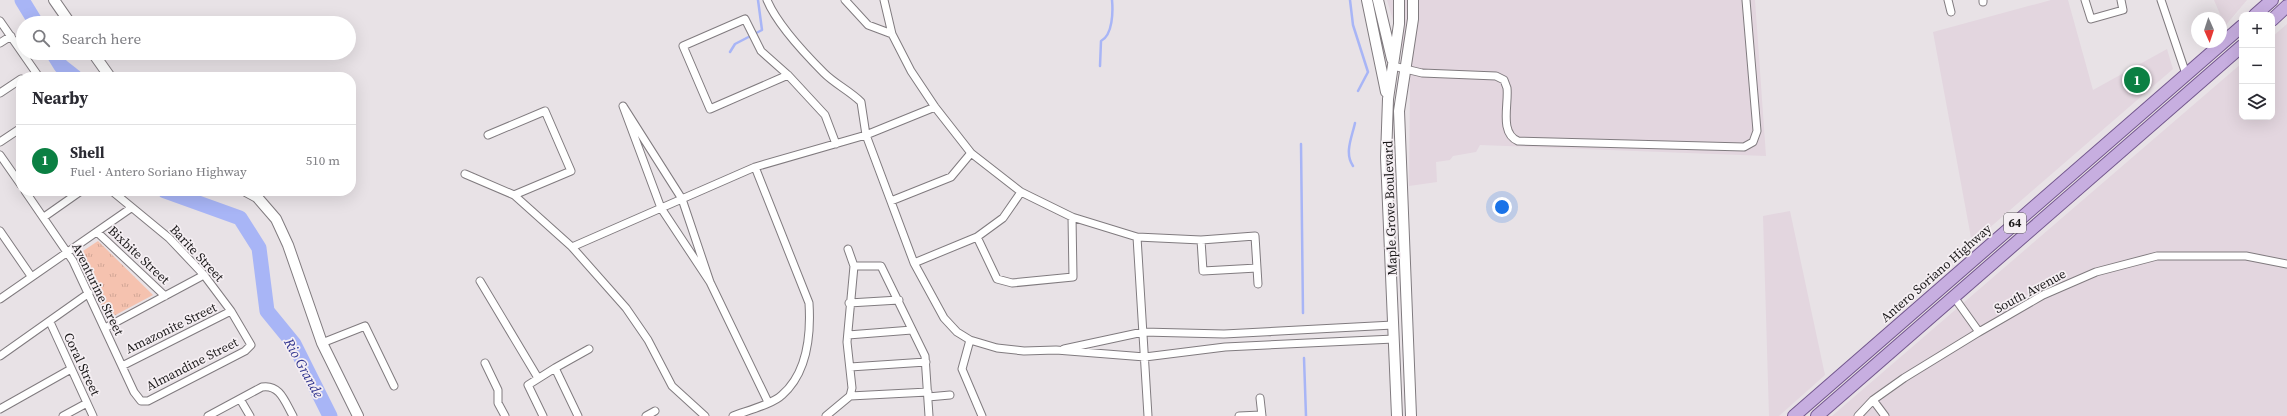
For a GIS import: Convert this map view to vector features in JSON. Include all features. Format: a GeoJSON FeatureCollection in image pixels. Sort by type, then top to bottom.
{"type":"FeatureCollection","features":[{"type":"Feature","properties":{"kind":"main road"},"geometry":{"type":"LineString","coordinates":[[54,0],[65,16]]}},
{"type":"Feature","properties":{"kind":"main road"},"geometry":{"type":"LineString","coordinates":[[1367,0],[1388,99]]}},
{"type":"Feature","properties":{"kind":"main road"},"geometry":{"type":"LineString","coordinates":[[1378,0],[1393,66],[1399,111]]}},
{"type":"Feature","properties":{"kind":"main road","name":"Maple Grove Boulevard"},"geometry":{"type":"LineString","coordinates":[[1397,416],[1386,157],[1388,99],[1399,24],[1399,0]]}},
{"type":"Feature","properties":{"kind":"main road","name":"Maple Grove Boulevard"},"geometry":{"type":"LineString","coordinates":[[1411,416],[1399,111],[1413,19],[1412,0]]}},
{"type":"Feature","properties":{"kind":"main road"},"geometry":{"type":"LineString","coordinates":[[2258,12],[2272,0]]}},
{"type":"Feature","properties":{"kind":"main road"},"geometry":{"type":"LineString","coordinates":[[2275,17],[2287,6]]}},
{"type":"Feature","properties":{"kind":"main road","name":"Antero Soriano Highway"},"geometry":{"type":"LineString","coordinates":[[1794,416],[2239,29]]}},
{"type":"Feature","properties":{"kind":"main road","name":"64"},"geometry":{"type":"LineString","coordinates":[[1817,416],[2240,48]]}},
{"type":"Feature","properties":{"kind":"main road"},"geometry":{"type":"LineString","coordinates":[[97,60],[106,72]]}},
{"type":"Feature","properties":{"kind":"main road"},"geometry":{"type":"LineString","coordinates":[[255,196],[276,219],[288,245],[322,344],[358,416]]}},
{"type":"Feature","properties":{"kind":"street"},"geometry":{"type":"LineString","coordinates":[[767,0],[770,8],[795,40],[825,74],[861,102],[866,135],[914,263],[944,318],[956,332],[970,340],[996,348],[1017,351],[1056,350],[1144,357],[1224,347],[1394,339]]}},
{"type":"Feature","properties":{"kind":"street"},"geometry":{"type":"LineString","coordinates":[[845,0],[868,25],[892,34]]}},
{"type":"Feature","properties":{"kind":"street"},"geometry":{"type":"LineString","coordinates":[[884,0],[892,34],[911,71],[934,106],[971,153],[1022,192],[1072,217],[1137,237],[1201,240],[1255,236],[1258,284]]}},
{"type":"Feature","properties":{"kind":"street"},"geometry":{"type":"LineString","coordinates":[[1393,66],[1422,73],[1485,75],[1501,78],[1505,82],[1507,88],[1507,130],[1511,137],[1518,141],[1744,147],[1753,142],[1757,131],[1746,0]]}},
{"type":"Feature","properties":{"kind":"street"},"geometry":{"type":"LineString","coordinates":[[1948,0],[1951,12]]}},
{"type":"Feature","properties":{"kind":"street"},"geometry":{"type":"LineString","coordinates":[[2085,0],[2090,19],[2123,10],[2121,0]]}},
{"type":"Feature","properties":{"kind":"street"},"geometry":{"type":"LineString","coordinates":[[2161,0],[2186,74]]}},
{"type":"Feature","properties":{"kind":"street"},"geometry":{"type":"LineString","coordinates":[[788,75],[710,109],[683,46],[745,19],[761,51],[788,75],[825,115],[836,144]]}},
{"type":"Feature","properties":{"kind":"street"},"geometry":{"type":"LineString","coordinates":[[0,21],[16,43]]}},
{"type":"Feature","properties":{"kind":"street"},"geometry":{"type":"LineString","coordinates":[[0,43],[11,36]]}},
{"type":"Feature","properties":{"kind":"street"},"geometry":{"type":"LineString","coordinates":[[27,60],[34,70],[31,72]]}},
{"type":"Feature","properties":{"kind":"street"},"geometry":{"type":"LineString","coordinates":[[0,93],[16,82]]}},
{"type":"Feature","properties":{"kind":"street"},"geometry":{"type":"LineString","coordinates":[[710,282],[661,208],[623,106],[682,199],[710,282],[768,402]]}},
{"type":"Feature","properties":{"kind":"street"},"geometry":{"type":"LineString","coordinates":[[572,247],[755,167],[866,135],[934,106]]}},
{"type":"Feature","properties":{"kind":"street"},"geometry":{"type":"LineString","coordinates":[[488,135],[545,111],[571,171],[514,195]]}},
{"type":"Feature","properties":{"kind":"street"},"geometry":{"type":"LineString","coordinates":[[0,142],[16,131]]}},
{"type":"Feature","properties":{"kind":"street"},"geometry":{"type":"LineString","coordinates":[[891,201],[951,177],[971,153]]}},
{"type":"Feature","properties":{"kind":"street"},"geometry":{"type":"LineString","coordinates":[[0,155],[16,177]]}},
{"type":"Feature","properties":{"kind":"street"},"geometry":{"type":"LineString","coordinates":[[734,416],[781,396],[794,381],[806,355],[810,322],[809,303],[755,167]]}},
{"type":"Feature","properties":{"kind":"street"},"geometry":{"type":"LineString","coordinates":[[465,174],[514,195],[572,247],[626,308],[648,340],[672,386],[705,416]]}},
{"type":"Feature","properties":{"kind":"street"},"geometry":{"type":"LineString","coordinates":[[914,263],[977,237],[1003,218],[1022,192]]}},
{"type":"Feature","properties":{"kind":"street","name":"Aventurine Street"},"geometry":{"type":"LineString","coordinates":[[29,196],[67,251],[89,293],[134,392],[141,401]]}},
{"type":"Feature","properties":{"kind":"street"},"geometry":{"type":"LineString","coordinates":[[44,217],[74,196]]}},
{"type":"Feature","properties":{"kind":"street","name":"Barite Street"},"geometry":{"type":"LineString","coordinates":[[118,196],[169,238],[204,275],[231,311],[251,345]]}},
{"type":"Feature","properties":{"kind":"street"},"geometry":{"type":"LineString","coordinates":[[0,299],[31,276],[131,208]]}},
{"type":"Feature","properties":{"kind":"street"},"geometry":{"type":"LineString","coordinates":[[977,237],[997,279],[1012,283],[1074,277],[1072,217]]}},
{"type":"Feature","properties":{"kind":"street"},"geometry":{"type":"LineString","coordinates":[[0,231],[31,276]]}},
{"type":"Feature","properties":{"kind":"street","name":"Bixbite Street"},"geometry":{"type":"LineString","coordinates":[[97,232],[165,296]]}},
{"type":"Feature","properties":{"kind":"street"},"geometry":{"type":"LineString","coordinates":[[1137,237],[1148,416]]}},
{"type":"Feature","properties":{"kind":"street"},"geometry":{"type":"LineString","coordinates":[[1201,240],[1203,271],[1257,268]]}},
{"type":"Feature","properties":{"kind":"street"},"geometry":{"type":"LineString","coordinates":[[826,416],[850,396],[852,388],[848,335],[849,303],[854,266],[848,249]]}},
{"type":"Feature","properties":{"kind":"street","name":"South Avenue"},"geometry":{"type":"LineString","coordinates":[[1858,416],[1873,400],[1904,378],[1979,332],[2043,295],[2069,282],[2096,272],[2157,256],[2246,256],[2287,264]]}},
{"type":"Feature","properties":{"kind":"street"},"geometry":{"type":"LineString","coordinates":[[854,266],[881,266],[899,300],[926,362],[929,416]]}},
{"type":"Feature","properties":{"kind":"street"},"geometry":{"type":"LineString","coordinates":[[105,328],[204,275]]}},
{"type":"Feature","properties":{"kind":"street"},"geometry":{"type":"LineString","coordinates":[[480,281],[538,378]]}},
{"type":"Feature","properties":{"kind":"street"},"geometry":{"type":"LineString","coordinates":[[0,356],[89,293]]}},
{"type":"Feature","properties":{"kind":"street"},"geometry":{"type":"LineString","coordinates":[[1954,297],[1979,332]]}},
{"type":"Feature","properties":{"kind":"street"},"geometry":{"type":"LineString","coordinates":[[849,303],[899,300]]}},
{"type":"Feature","properties":{"kind":"street","name":"Amazonite Street"},"geometry":{"type":"LineString","coordinates":[[122,366],[231,311]]}},
{"type":"Feature","properties":{"kind":"street","name":"Coral Street"},"geometry":{"type":"LineString","coordinates":[[50,322],[93,416]]}},
{"type":"Feature","properties":{"kind":"street"},"geometry":{"type":"LineString","coordinates":[[1056,350],[1143,332],[1224,334],[1393,325]]}},
{"type":"Feature","properties":{"kind":"street"},"geometry":{"type":"LineString","coordinates":[[322,344],[365,326],[394,386]]}},
{"type":"Feature","properties":{"kind":"street"},"geometry":{"type":"LineString","coordinates":[[848,335],[912,330]]}},
{"type":"Feature","properties":{"kind":"street"},"geometry":{"type":"LineString","coordinates":[[1224,334],[1224,347]]}},
{"type":"Feature","properties":{"kind":"street"},"geometry":{"type":"LineString","coordinates":[[970,340],[962,369],[982,416]]}},
{"type":"Feature","properties":{"kind":"street","name":"Almandine Street"},"geometry":{"type":"LineString","coordinates":[[141,401],[154,399],[245,351],[251,345]]}},
{"type":"Feature","properties":{"kind":"street"},"geometry":{"type":"LineString","coordinates":[[543,416],[529,387],[529,384],[590,349]]}},
{"type":"Feature","properties":{"kind":"street"},"geometry":{"type":"LineString","coordinates":[[850,366],[926,362]]}},
{"type":"Feature","properties":{"kind":"street"},"geometry":{"type":"LineString","coordinates":[[485,363],[498,390],[498,403],[505,416]]}},
{"type":"Feature","properties":{"kind":"street"},"geometry":{"type":"LineString","coordinates":[[555,368],[578,416]]}},
{"type":"Feature","properties":{"kind":"street"},"geometry":{"type":"LineString","coordinates":[[0,409],[71,369]]}},
{"type":"Feature","properties":{"kind":"street"},"geometry":{"type":"LineString","coordinates":[[208,416],[262,387],[274,387],[282,396],[293,416]]}},
{"type":"Feature","properties":{"kind":"street"},"geometry":{"type":"LineString","coordinates":[[850,396],[928,394],[950,395]]}},
{"type":"Feature","properties":{"kind":"street"},"geometry":{"type":"LineString","coordinates":[[1239,416],[1262,415],[1260,398]]}},
{"type":"Feature","properties":{"kind":"street"},"geometry":{"type":"LineString","coordinates":[[240,399],[250,416]]}},
{"type":"Feature","properties":{"kind":"street"},"geometry":{"type":"LineString","coordinates":[[1873,400],[1885,416]]}},
{"type":"Feature","properties":{"kind":"street"},"geometry":{"type":"LineString","coordinates":[[63,416],[87,403]]}},
{"type":"Feature","properties":{"kind":"street"},"geometry":{"type":"LineString","coordinates":[[646,416],[655,411]]}},
{"type":"Feature","properties":{"kind":"shaded area"},"geometry":{"type":"Polygon","coordinates":[[[1387,0],[1755,0],[1766,156],[1480,145],[1476,152],[1453,156],[1450,160],[1436,162],[1437,182],[1409,186],[1410,77],[1387,0]]]}},
{"type":"Feature","properties":{"kind":"shaded area"},"geometry":{"type":"Polygon","coordinates":[[[2051,0],[2068,0],[2093,90],[2167,49],[2173,69],[1972,243],[1933,32],[2051,0]]]}},
{"type":"Feature","properties":{"kind":"shaded area"},"geometry":{"type":"Polygon","coordinates":[[[2214,0],[2247,0],[2227,24],[2227,12],[2219,12],[2214,0]]]}},
{"type":"Feature","properties":{"kind":"shaded area"},"geometry":{"type":"Polygon","coordinates":[[[2287,24],[2287,416],[1832,416],[2239,66],[2239,120],[2275,120],[2275,34],[2287,24]]]}},
{"type":"Feature","properties":{"kind":"shaded area"},"geometry":{"type":"Polygon","coordinates":[[[1790,211],[1825,375],[1779,416],[1769,416],[1763,216],[1790,211]]]}},
{"type":"Feature","properties":{"kind":"green space"},"geometry":{"type":"Polygon","coordinates":[[[98,241],[153,295],[108,319],[77,255],[98,241]]]}},
{"type":"Feature","properties":{"kind":"waterway","name":"Rio Grande"},"geometry":{"type":"LineString","coordinates":[[22,0],[32,16]]}},
{"type":"Feature","properties":{"kind":"waterway"},"geometry":{"type":"LineString","coordinates":[[730,52],[735,44],[762,30],[758,0]]}},
{"type":"Feature","properties":{"kind":"waterway"},"geometry":{"type":"LineString","coordinates":[[1100,66],[1101,41],[1108,34],[1110,28],[1112,0]]}},
{"type":"Feature","properties":{"kind":"waterway"},"geometry":{"type":"LineString","coordinates":[[1350,0],[1353,25],[1368,72],[1358,91]]}},
{"type":"Feature","properties":{"kind":"waterway","name":"Rio Grande"},"geometry":{"type":"LineString","coordinates":[[57,60],[61,66],[69,72]]}},
{"type":"Feature","properties":{"kind":"waterway"},"geometry":{"type":"LineString","coordinates":[[1353,166],[1350,161],[1349,150],[1355,123]]}},
{"type":"Feature","properties":{"kind":"waterway"},"geometry":{"type":"LineString","coordinates":[[1301,144],[1303,313]]}},
{"type":"Feature","properties":{"kind":"waterway","name":"Rio Grande"},"geometry":{"type":"LineString","coordinates":[[179,196],[240,218],[259,248],[267,311],[294,344],[330,416]]}},
{"type":"Feature","properties":{"kind":"waterway"},"geometry":{"type":"LineString","coordinates":[[1304,358],[1306,416]]}},
{"type":"Feature","properties":{"kind":"place","name":"Shell"},"geometry":{"type":"Point","coordinates":[2137,80]}}]}
